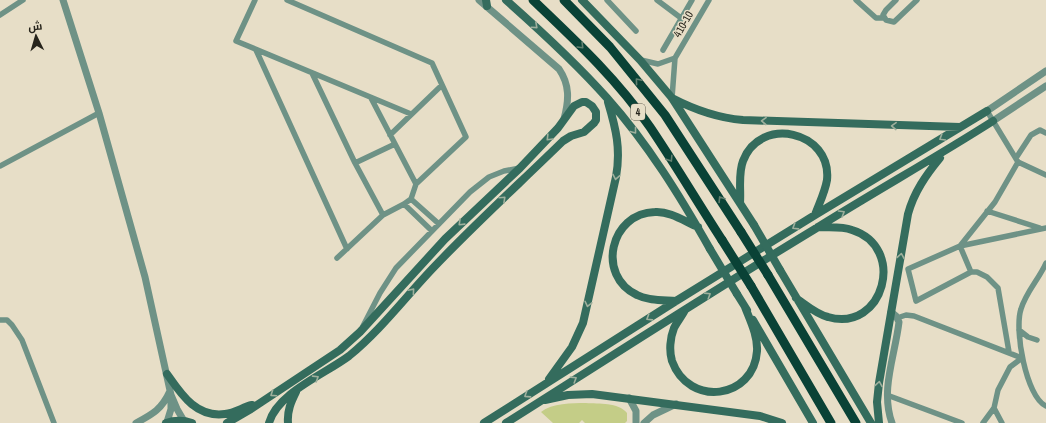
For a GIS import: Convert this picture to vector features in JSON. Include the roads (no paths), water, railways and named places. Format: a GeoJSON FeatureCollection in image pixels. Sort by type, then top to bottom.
{"type":"FeatureCollection","features":[{"type":"Feature","properties":{"kind":"highway","name":"4"},"geometry":{"type":"LineString","coordinates":[[533,0],[582,46],[608,74],[650,127],[751,286],[831,423]]}},
{"type":"Feature","properties":{"kind":"highway","name":"4"},"geometry":{"type":"LineString","coordinates":[[564,0],[610,47],[664,115],[742,232],[856,423]]}},
{"type":"Feature","properties":{"kind":"main road"},"geometry":{"type":"LineString","coordinates":[[506,0],[555,44],[607,98],[649,151],[673,186],[698,227],[813,423]]}},
{"type":"Feature","properties":{"kind":"main road"},"geometry":{"type":"LineString","coordinates":[[582,0],[640,60],[672,98],[754,225],[871,423]]}},
{"type":"Feature","properties":{"kind":"main road"},"geometry":{"type":"LineString","coordinates":[[546,384],[572,347],[583,323],[616,177],[618,165],[618,140],[607,98]]}},
{"type":"Feature","properties":{"kind":"main road"},"geometry":{"type":"LineString","coordinates":[[672,98],[706,113],[725,118],[743,120],[961,127]]}},
{"type":"Feature","properties":{"kind":"main road"},"geometry":{"type":"LineString","coordinates":[[227,423],[254,407],[340,350],[360,332],[445,239],[520,168],[558,128],[574,106],[582,102],[590,103],[596,112],[596,120],[591,126],[584,132],[571,136],[563,141],[469,230],[363,344],[330,369],[297,389],[277,406],[269,423]]}},
{"type":"Feature","properties":{"kind":"main road"},"geometry":{"type":"LineString","coordinates":[[484,423],[676,301],[988,111]]}},
{"type":"Feature","properties":{"kind":"main road"},"geometry":{"type":"LineString","coordinates":[[506,423],[686,308],[943,153],[993,121]]}},
{"type":"Feature","properties":{"kind":"main road"},"geometry":{"type":"LineString","coordinates":[[740,204],[741,171],[744,160],[750,150],[758,141],[768,136],[780,133],[792,134],[813,144],[819,151],[825,165],[827,179],[825,189],[815,215]]}},
{"type":"Feature","properties":{"kind":"main road"},"geometry":{"type":"LineString","coordinates":[[879,423],[878,392],[894,315],[910,206],[915,192],[923,178],[943,153]]}},
{"type":"Feature","properties":{"kind":"main road"},"geometry":{"type":"LineString","coordinates":[[676,301],[646,298],[636,295],[627,289],[620,281],[615,271],[612,261],[613,245],[620,230],[639,216],[646,213],[654,212],[669,214],[698,227]]}},
{"type":"Feature","properties":{"kind":"main road"},"geometry":{"type":"LineString","coordinates":[[796,298],[818,313],[827,317],[837,319],[847,318],[866,311],[879,295],[883,285],[883,264],[880,254],[869,240],[851,229],[818,227]]}},
{"type":"Feature","properties":{"kind":"main road"},"geometry":{"type":"LineString","coordinates":[[686,308],[674,329],[670,344],[671,357],[676,371],[685,382],[698,390],[711,393],[724,392],[737,386],[747,377],[754,365],[757,351],[755,337],[745,307]]}},
{"type":"Feature","properties":{"kind":"main road"},"geometry":{"type":"LineString","coordinates":[[167,374],[186,400],[194,407],[206,412],[212,414],[226,414],[248,406],[254,407]]}},
{"type":"Feature","properties":{"kind":"main road"},"geometry":{"type":"LineString","coordinates":[[288,423],[290,403],[297,389]]}},
{"type":"Feature","properties":{"kind":"main road"},"geometry":{"type":"LineString","coordinates":[[539,401],[568,395],[592,394],[760,416],[782,423]]}},
{"type":"Feature","properties":{"kind":"main road"},"geometry":{"type":"LineString","coordinates":[[243,423],[254,407]]}},
{"type":"Feature","properties":{"kind":"main road"},"geometry":{"type":"LineString","coordinates":[[167,423],[176,420],[188,422]]}},
{"type":"Feature","properties":{"kind":"street"},"geometry":{"type":"LineString","coordinates":[[0,15],[23,0]]}},
{"type":"Feature","properties":{"kind":"street"},"geometry":{"type":"LineString","coordinates":[[64,0],[145,277],[171,393],[177,409],[188,422]]}},
{"type":"Feature","properties":{"kind":"street"},"geometry":{"type":"LineString","coordinates":[[254,0],[236,41],[411,114]]}},
{"type":"Feature","properties":{"kind":"street"},"geometry":{"type":"LineString","coordinates":[[287,0],[432,63],[466,137],[416,184],[410,199],[404,204],[383,215],[337,258]]}},
{"type":"Feature","properties":{"kind":"street"},"geometry":{"type":"LineString","coordinates":[[479,0],[487,3],[554,64],[562,74],[568,92],[568,105],[563,120]]}},
{"type":"Feature","properties":{"kind":"street"},"geometry":{"type":"LineString","coordinates":[[607,0],[636,31]]}},
{"type":"Feature","properties":{"kind":"street"},"geometry":{"type":"LineString","coordinates":[[657,0],[681,18]]}},
{"type":"Feature","properties":{"kind":"street"},"geometry":{"type":"LineString","coordinates":[[663,50],[692,0]]}},
{"type":"Feature","properties":{"kind":"street","name":"410-10"},"geometry":{"type":"LineString","coordinates":[[672,98],[675,58],[709,0]]}},
{"type":"Feature","properties":{"kind":"street"},"geometry":{"type":"LineString","coordinates":[[856,0],[876,18],[884,18],[894,22],[917,0]]}},
{"type":"Feature","properties":{"kind":"street"},"geometry":{"type":"LineString","coordinates":[[884,18],[884,12],[896,0]]}},
{"type":"Feature","properties":{"kind":"street"},"geometry":{"type":"LineString","coordinates":[[256,50],[347,249]]}},
{"type":"Feature","properties":{"kind":"street"},"geometry":{"type":"LineString","coordinates":[[640,60],[658,64],[675,58]]}},
{"type":"Feature","properties":{"kind":"street"},"geometry":{"type":"LineString","coordinates":[[1046,71],[988,111],[1017,160],[1046,175]]}},
{"type":"Feature","properties":{"kind":"street"},"geometry":{"type":"LineString","coordinates":[[312,73],[355,163],[383,215]]}},
{"type":"Feature","properties":{"kind":"street"},"geometry":{"type":"LineString","coordinates":[[390,135],[442,85]]}},
{"type":"Feature","properties":{"kind":"street"},"geometry":{"type":"LineString","coordinates":[[993,121],[1046,86]]}},
{"type":"Feature","properties":{"kind":"street"},"geometry":{"type":"LineString","coordinates":[[371,97],[416,184]]}},
{"type":"Feature","properties":{"kind":"street"},"geometry":{"type":"LineString","coordinates":[[0,166],[98,113]]}},
{"type":"Feature","properties":{"kind":"street"},"geometry":{"type":"LineString","coordinates":[[960,246],[995,202],[1031,135],[1040,130],[1046,133]]}},
{"type":"Feature","properties":{"kind":"street"},"geometry":{"type":"LineString","coordinates":[[355,163],[395,144]]}},
{"type":"Feature","properties":{"kind":"street"},"geometry":{"type":"LineString","coordinates":[[360,332],[380,292],[390,276],[470,192],[482,181],[504,171],[520,168]]}},
{"type":"Feature","properties":{"kind":"street"},"geometry":{"type":"LineString","coordinates":[[410,199],[439,224]]}},
{"type":"Feature","properties":{"kind":"street"},"geometry":{"type":"LineString","coordinates":[[404,204],[432,231]]}},
{"type":"Feature","properties":{"kind":"street"},"geometry":{"type":"LineString","coordinates":[[987,211],[1044,228]]}},
{"type":"Feature","properties":{"kind":"street"},"geometry":{"type":"LineString","coordinates":[[1009,352],[998,288],[986,277],[977,272],[971,272],[916,301],[908,269],[960,246],[1044,228]]}},
{"type":"Feature","properties":{"kind":"street"},"geometry":{"type":"LineString","coordinates":[[960,246],[971,272]]}},
{"type":"Feature","properties":{"kind":"street"},"geometry":{"type":"LineString","coordinates":[[1046,263],[1044,272],[1025,297],[1020,310],[1019,330],[1022,358],[1035,395],[1041,404],[1046,406]]}},
{"type":"Feature","properties":{"kind":"street"},"geometry":{"type":"LineString","coordinates":[[892,423],[888,410],[887,395],[898,325],[894,315],[914,316],[1022,358]]}},
{"type":"Feature","properties":{"kind":"street"},"geometry":{"type":"LineString","coordinates":[[0,320],[7,320],[12,324],[22,340],[54,423]]}},
{"type":"Feature","properties":{"kind":"street"},"geometry":{"type":"LineString","coordinates":[[1019,330],[1028,337],[1037,340]]}},
{"type":"Feature","properties":{"kind":"street"},"geometry":{"type":"LineString","coordinates":[[983,423],[994,408],[998,390],[1010,366],[1022,358]]}},
{"type":"Feature","properties":{"kind":"street"},"geometry":{"type":"LineString","coordinates":[[167,423],[171,409],[171,393]]}},
{"type":"Feature","properties":{"kind":"street"},"geometry":{"type":"LineString","coordinates":[[136,423],[160,409],[171,393]]}},
{"type":"Feature","properties":{"kind":"street"},"geometry":{"type":"LineString","coordinates":[[887,395],[962,423]]}},
{"type":"Feature","properties":{"kind":"street"},"geometry":{"type":"LineString","coordinates":[[629,398],[636,411],[636,423]]}},
{"type":"Feature","properties":{"kind":"street"},"geometry":{"type":"LineString","coordinates":[[644,423],[653,415],[676,404]]}},
{"type":"Feature","properties":{"kind":"street"},"geometry":{"type":"LineString","coordinates":[[994,408],[1002,423]]}}]}
